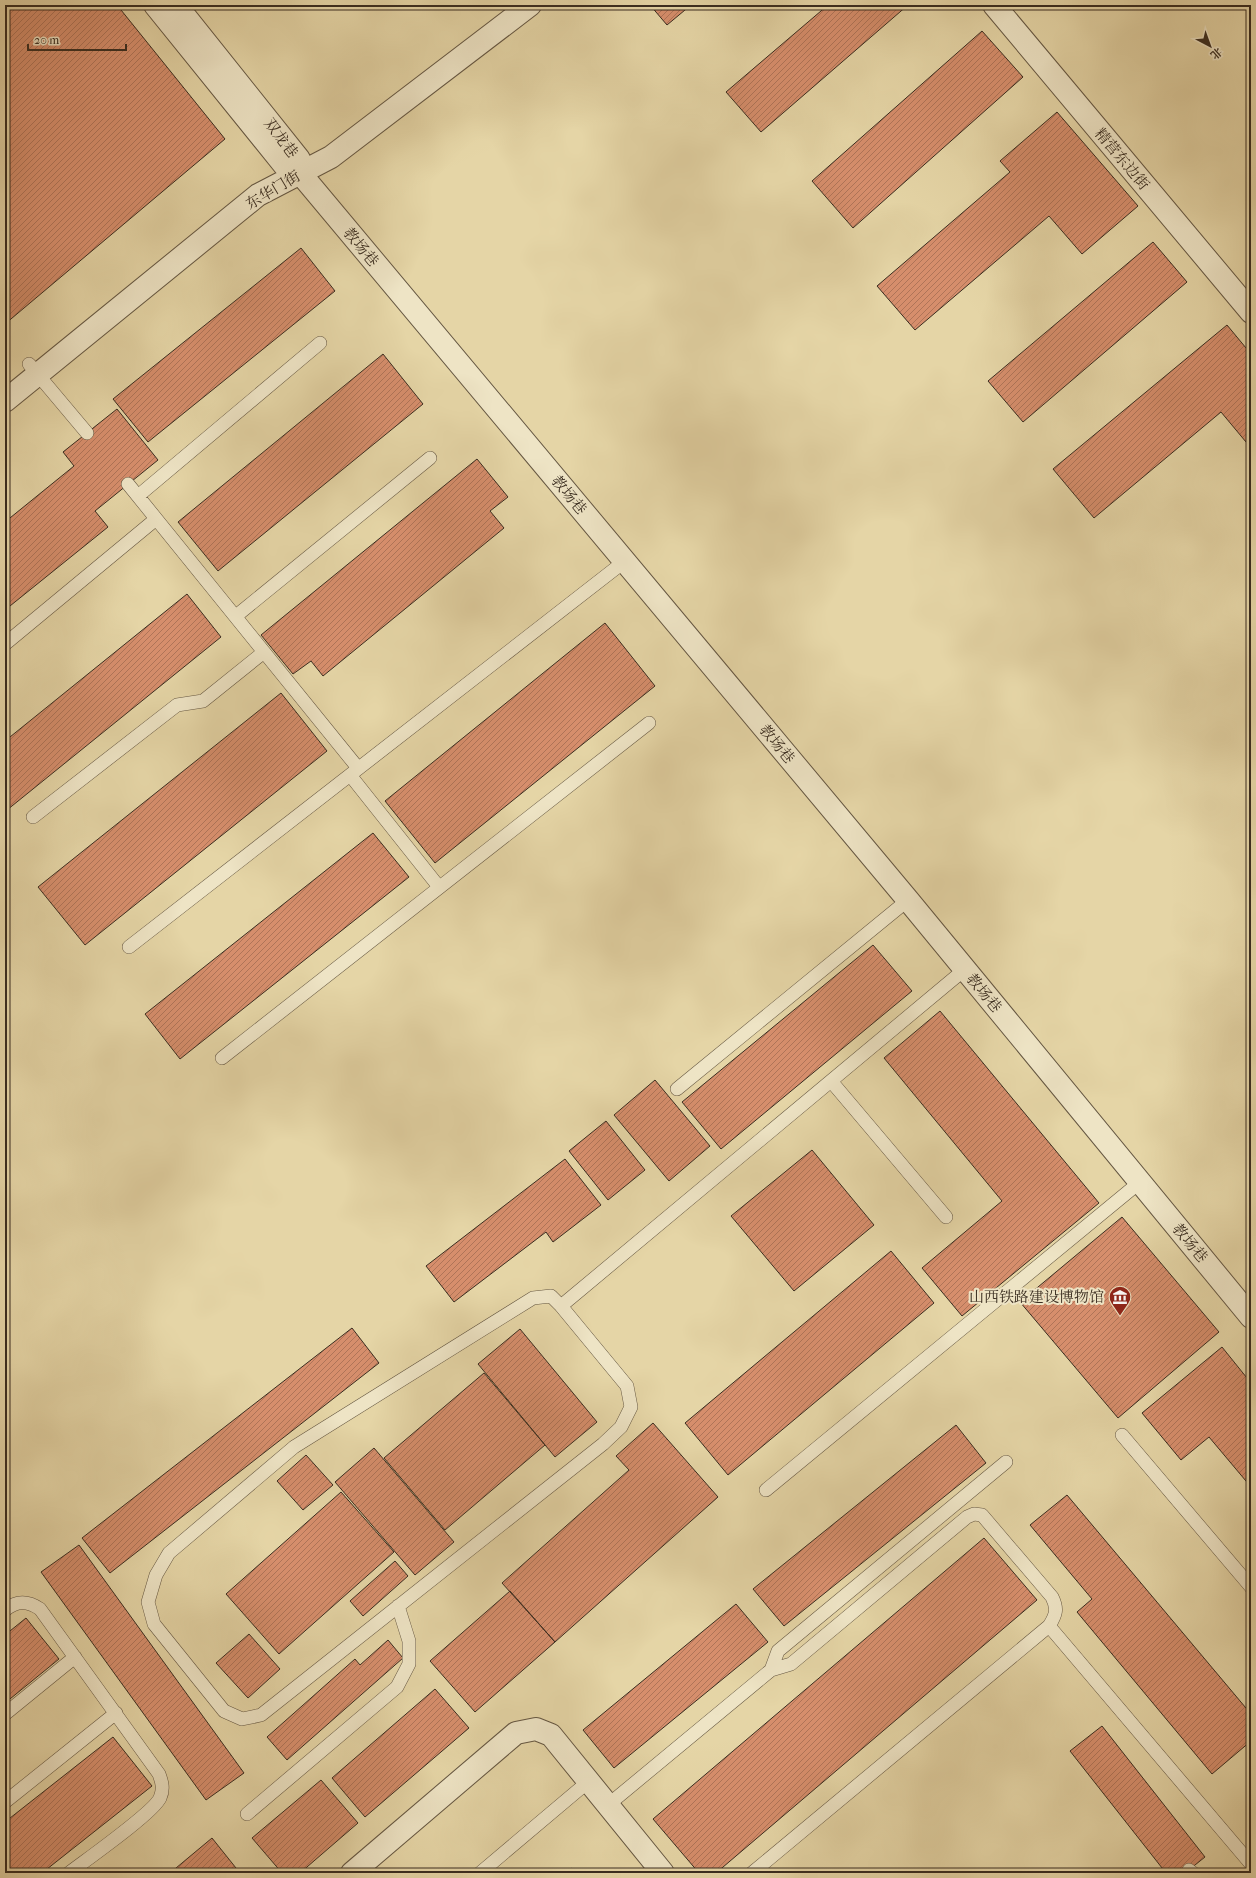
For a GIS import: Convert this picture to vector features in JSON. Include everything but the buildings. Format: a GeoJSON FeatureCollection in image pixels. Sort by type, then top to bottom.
{"type":"FeatureCollection","features":[{"type":"Feature","properties":{"kind":"street","name":"双龙巷"},"geometry":{"type":"LineString","coordinates":[[154,5],[294,166]]}},
{"type":"Feature","properties":{"kind":"street","name":"双龙巷"},"geometry":{"type":"LineString","coordinates":[[176,5],[294,166]]}},
{"type":"Feature","properties":{"kind":"street","name":"东华门街"},"geometry":{"type":"LineString","coordinates":[[5,401],[33,369],[294,166],[326,146],[508,5]]}},
{"type":"Feature","properties":{"kind":"street","name":"东华门街"},"geometry":{"type":"LineString","coordinates":[[294,166],[331,157],[530,5]]}},
{"type":"Feature","properties":{"kind":"street","name":"精营东边街"},"geometry":{"type":"LineString","coordinates":[[994,5],[1251,312]]}},
{"type":"Feature","properties":{"kind":"street","name":"教场巷"},"geometry":{"type":"LineString","coordinates":[[294,166],[908,900],[964,970],[1251,1317]]}},
{"type":"Feature","properties":{"kind":"street","name":"东华门街"},"geometry":{"type":"LineString","coordinates":[[5,383],[33,369]]}},
{"type":"Feature","properties":{"kind":"street"},"geometry":{"type":"LineString","coordinates":[[361,1871],[516,1733],[536,1729],[551,1735],[663,1873]]}},
{"type":"Feature","properties":{"kind":"lane"},"geometry":{"type":"LineString","coordinates":[[138,496],[320,343]]}},
{"type":"Feature","properties":{"kind":"lane"},"geometry":{"type":"LineString","coordinates":[[33,369],[87,433]]}},
{"type":"Feature","properties":{"kind":"lane"},"geometry":{"type":"LineString","coordinates":[[236,616],[430,458]]}},
{"type":"Feature","properties":{"kind":"lane"},"geometry":{"type":"LineString","coordinates":[[128,484],[264,652],[439,887]]}},
{"type":"Feature","properties":{"kind":"lane"},"geometry":{"type":"LineString","coordinates":[[5,644],[156,519]]}},
{"type":"Feature","properties":{"kind":"lane"},"geometry":{"type":"LineString","coordinates":[[129,947],[625,562]]}},
{"type":"Feature","properties":{"kind":"lane"},"geometry":{"type":"LineString","coordinates":[[33,818],[177,705],[203,701],[264,652]]}},
{"type":"Feature","properties":{"kind":"lane"},"geometry":{"type":"LineString","coordinates":[[222,1058],[648,723]]}},
{"type":"Feature","properties":{"kind":"lane"},"geometry":{"type":"LineString","coordinates":[[677,1089],[908,900]]}},
{"type":"Feature","properties":{"kind":"lane"},"geometry":{"type":"LineString","coordinates":[[561,1306],[964,970]]}},
{"type":"Feature","properties":{"kind":"lane"},"geometry":{"type":"LineString","coordinates":[[831,1082],[946,1217]]}},
{"type":"Feature","properties":{"kind":"lane"},"geometry":{"type":"LineString","coordinates":[[766,1490],[1140,1182]]}},
{"type":"Feature","properties":{"kind":"lane"},"geometry":{"type":"LineString","coordinates":[[551,1296],[627,1386],[631,1407],[621,1427],[604,1444],[398,1606],[261,1715],[242,1718],[224,1712],[154,1624],[148,1602],[156,1575],[169,1553],[294,1447],[533,1298],[551,1296]]}},
{"type":"Feature","properties":{"kind":"lane"},"geometry":{"type":"LineString","coordinates":[[1122,1435],[1251,1587]]}},
{"type":"Feature","properties":{"kind":"lane"},"geometry":{"type":"LineString","coordinates":[[771,1670],[778,1650],[1006,1462]]}},
{"type":"Feature","properties":{"kind":"lane"},"geometry":{"type":"LineString","coordinates":[[608,1805],[771,1670],[791,1664],[966,1517],[974,1514],[982,1515],[1052,1597],[1056,1605],[1056,1616],[1049,1626],[752,1873]]}},
{"type":"Feature","properties":{"kind":"lane"},"geometry":{"type":"LineString","coordinates":[[5,1610],[19,1603],[31,1603],[40,1609],[159,1774],[163,1785],[160,1798],[149,1811],[69,1873]]}},
{"type":"Feature","properties":{"kind":"lane"},"geometry":{"type":"LineString","coordinates":[[247,1814],[397,1687],[409,1664],[409,1641],[398,1606]]}},
{"type":"Feature","properties":{"kind":"lane"},"geometry":{"type":"LineString","coordinates":[[1049,1626],[1251,1864]]}},
{"type":"Feature","properties":{"kind":"lane"},"geometry":{"type":"LineString","coordinates":[[5,1714],[75,1657]]}},
{"type":"Feature","properties":{"kind":"lane"},"geometry":{"type":"LineString","coordinates":[[5,1802],[116,1714]]}},
{"type":"Feature","properties":{"kind":"lane"},"geometry":{"type":"LineString","coordinates":[[480,1873],[589,1781]]}},
{"type":"Feature","properties":{"kind":"place","name":"山西铁路建设博物馆"},"geometry":{"type":"Point","coordinates":[1120,1316]}}]}
